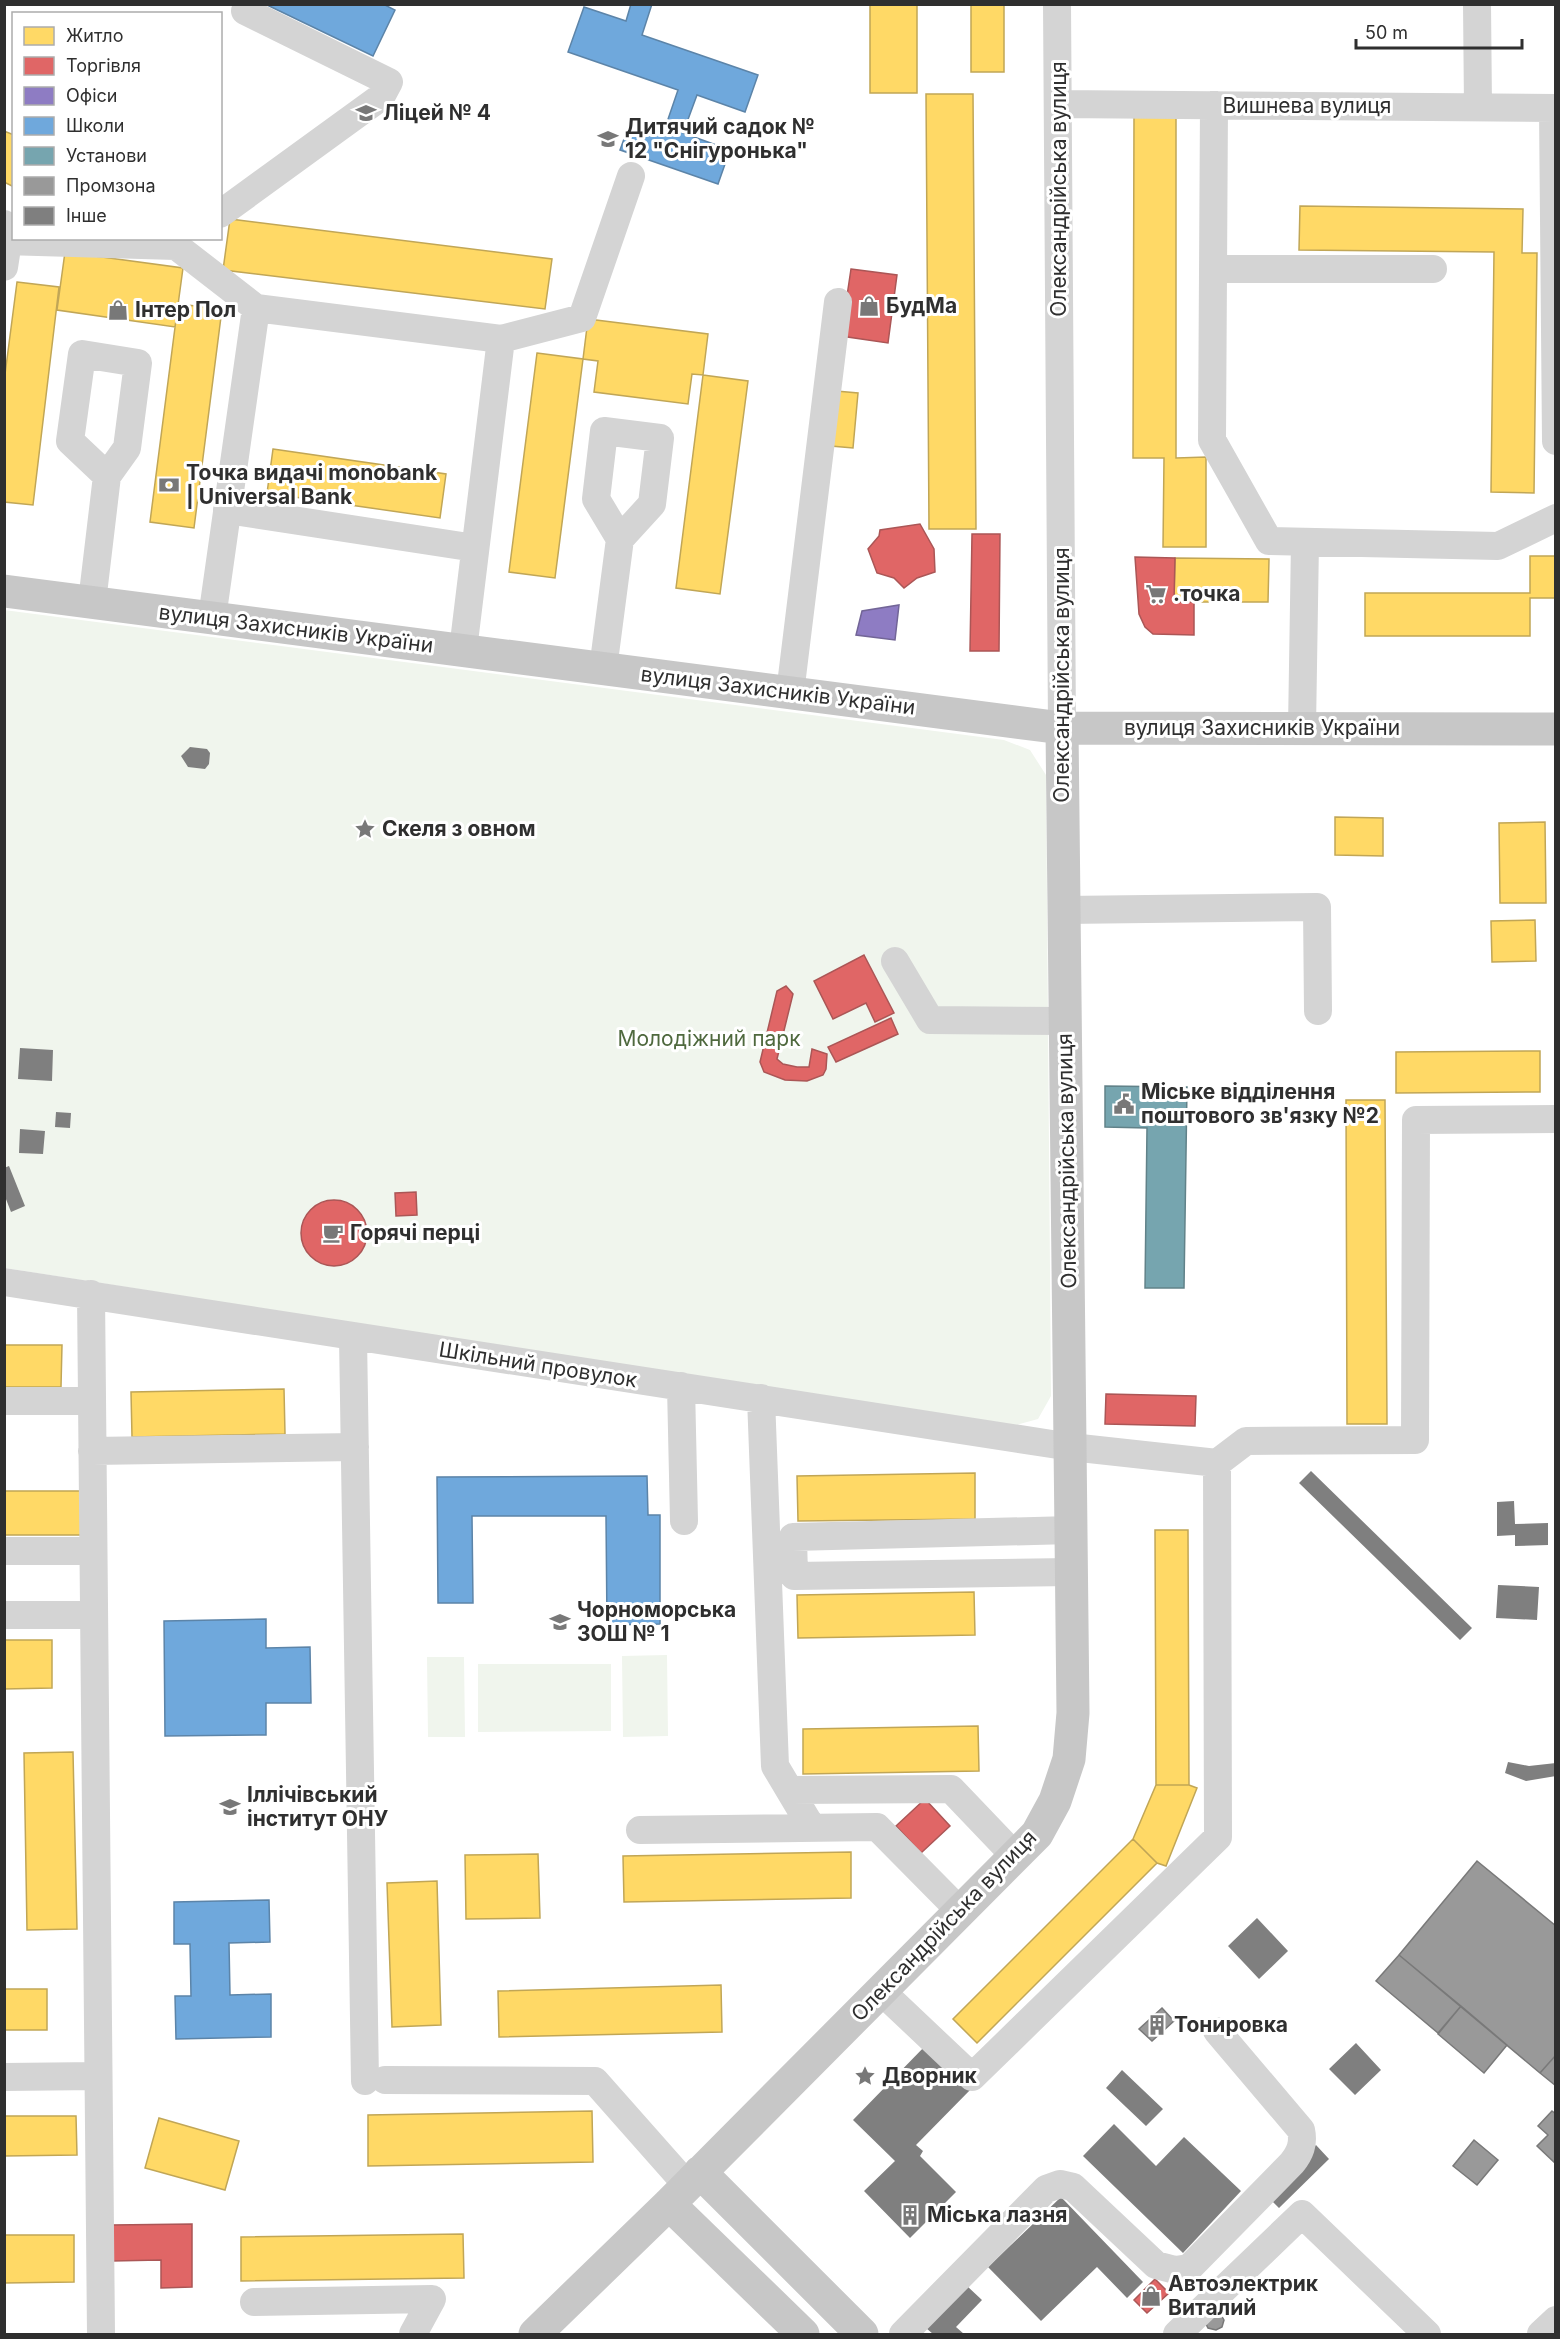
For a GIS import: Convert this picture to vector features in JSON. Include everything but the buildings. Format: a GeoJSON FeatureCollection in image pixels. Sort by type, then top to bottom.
{"type":"FeatureCollection","features":[{"type":"Feature","properties":{"kind":"main road","name":"вулиця Захисників України"},"geometry":{"type":"LineString","coordinates":[[4,591],[1062,728],[1556,729]]}},
{"type":"Feature","properties":{"kind":"main road","name":"Олександрійська вулиця"},"geometry":{"type":"LineString","coordinates":[[535,2334],[1037,1834],[1055,1800],[1069,1759],[1073,1713],[1062,728]]}},
{"type":"Feature","properties":{"kind":"main road"},"geometry":{"type":"LineString","coordinates":[[685,2187],[803,2334]]}},
{"type":"Feature","properties":{"kind":"main road"},"geometry":{"type":"LineString","coordinates":[[685,2187],[862,2334]]}},
{"type":"Feature","properties":{"kind":"street"},"geometry":{"type":"LineString","coordinates":[[222,213],[381,97],[389,82],[245,11],[248,4]]}},
{"type":"Feature","properties":{"kind":"street","name":"Олександрійська вулиця"},"geometry":{"type":"LineString","coordinates":[[1057,4],[1062,728]]}},
{"type":"Feature","properties":{"kind":"street"},"geometry":{"type":"LineString","coordinates":[[1477,4],[1478,107]]}},
{"type":"Feature","properties":{"kind":"street","name":"Вишнева вулиця"},"geometry":{"type":"LineString","coordinates":[[1058,104],[1554,108]]}},
{"type":"Feature","properties":{"kind":"street"},"geometry":{"type":"LineString","coordinates":[[1214,105],[1212,440],[1269,541],[1498,546],[1556,518]]}},
{"type":"Feature","properties":{"kind":"street"},"geometry":{"type":"LineString","coordinates":[[1554,108],[1556,441]]}},
{"type":"Feature","properties":{"kind":"street"},"geometry":{"type":"LineString","coordinates":[[5,243],[181,242],[256,308],[501,339],[582,318],[631,176]]}},
{"type":"Feature","properties":{"kind":"street"},"geometry":{"type":"LineString","coordinates":[[1213,269],[1433,269]]}},
{"type":"Feature","properties":{"kind":"street"},"geometry":{"type":"LineString","coordinates":[[790,693],[838,302]]}},
{"type":"Feature","properties":{"kind":"street"},"geometry":{"type":"LineString","coordinates":[[212,618],[256,308]]}},
{"type":"Feature","properties":{"kind":"street"},"geometry":{"type":"LineString","coordinates":[[463,650],[501,339]]}},
{"type":"Feature","properties":{"kind":"street"},"geometry":{"type":"LineString","coordinates":[[92,602],[106,476]]}},
{"type":"Feature","properties":{"kind":"street"},"geometry":{"type":"LineString","coordinates":[[227,510],[475,548]]}},
{"type":"Feature","properties":{"kind":"street"},"geometry":{"type":"LineString","coordinates":[[603,669],[620,539]]}},
{"type":"Feature","properties":{"kind":"street"},"geometry":{"type":"LineString","coordinates":[[1302,728],[1305,542]]}},
{"type":"Feature","properties":{"kind":"street"},"geometry":{"type":"LineString","coordinates":[[1064,909],[1317,907],[1318,1011]]}},
{"type":"Feature","properties":{"kind":"street"},"geometry":{"type":"LineString","coordinates":[[895,961],[930,1020],[1065,1021]]}},
{"type":"Feature","properties":{"kind":"street"},"geometry":{"type":"LineString","coordinates":[[881,1991],[972,2077],[1218,1837],[1217,1463],[1246,1441],[1415,1440],[1416,1120],[1556,1119]]}},
{"type":"Feature","properties":{"kind":"street","name":"Шкільний провулок"},"geometry":{"type":"LineString","coordinates":[[4,1282],[1071,1447],[1217,1463]]}},
{"type":"Feature","properties":{"kind":"street"},"geometry":{"type":"LineString","coordinates":[[91,1294],[100,2334]]}},
{"type":"Feature","properties":{"kind":"street"},"geometry":{"type":"LineString","coordinates":[[353,1337],[375,2080],[595,2081],[685,2187]]}},
{"type":"Feature","properties":{"kind":"street"},"geometry":{"type":"LineString","coordinates":[[681,1386],[684,1521]]}},
{"type":"Feature","properties":{"kind":"street"},"geometry":{"type":"LineString","coordinates":[[761,1398],[775,1766],[812,1828]]}},
{"type":"Feature","properties":{"kind":"street"},"geometry":{"type":"LineString","coordinates":[[4,1401],[92,1401]]}},
{"type":"Feature","properties":{"kind":"street"},"geometry":{"type":"LineString","coordinates":[[92,1451],[355,1447]]}},
{"type":"Feature","properties":{"kind":"street"},"geometry":{"type":"LineString","coordinates":[[1071,1530],[793,1537],[794,1576],[1071,1572]]}},
{"type":"Feature","properties":{"kind":"street"},"geometry":{"type":"LineString","coordinates":[[4,1551],[93,1551]]}},
{"type":"Feature","properties":{"kind":"street"},"geometry":{"type":"LineString","coordinates":[[4,1615],[94,1615]]}},
{"type":"Feature","properties":{"kind":"street"},"geometry":{"type":"LineString","coordinates":[[790,1790],[951,1789],[1016,1856]]}},
{"type":"Feature","properties":{"kind":"street"},"geometry":{"type":"LineString","coordinates":[[640,1830],[877,1827],[960,1911]]}},
{"type":"Feature","properties":{"kind":"street"},"geometry":{"type":"LineString","coordinates":[[903,2334],[1046,2189],[1060,2184],[1073,2187],[1156,2265],[1175,2270],[1189,2268],[1292,2163],[1298,2156],[1303,2139],[1301,2130],[1217,2031]]}},
{"type":"Feature","properties":{"kind":"street"},"geometry":{"type":"LineString","coordinates":[[4,2077],[98,2076]]}},
{"type":"Feature","properties":{"kind":"street"},"geometry":{"type":"LineString","coordinates":[[1177,2334],[1302,2214],[1427,2334]]}},
{"type":"Feature","properties":{"kind":"street"},"geometry":{"type":"LineString","coordinates":[[254,2302],[432,2299],[413,2334]]}},
{"type":"Feature","properties":{"kind":"street"},"geometry":{"type":"LineString","coordinates":[[1541,2334],[1556,2320]]}},
{"type":"Feature","properties":{"kind":"green space","name":"Молодіжний парк"},"geometry":{"type":"Polygon","coordinates":[[[4,610],[1004,740],[1030,750],[1046,775],[1051,1396],[1038,1419],[1012,1426],[5,1268],[4,610]]]}},
{"type":"Feature","properties":{"kind":"green space"},"geometry":{"type":"Polygon","coordinates":[[[667,1655],[668,1736],[623,1737],[622,1656],[667,1655]]]}},
{"type":"Feature","properties":{"kind":"green space"},"geometry":{"type":"Polygon","coordinates":[[[427,1657],[464,1657],[465,1737],[428,1737],[427,1657]]]}},
{"type":"Feature","properties":{"kind":"green space"},"geometry":{"type":"Polygon","coordinates":[[[478,1664],[611,1664],[611,1731],[478,1732],[478,1664]]]}},
{"type":"Feature","properties":{"kind":"place","name":"Ліцей № 4"},"geometry":{"type":"Point","coordinates":[366,113]}},
{"type":"Feature","properties":{"kind":"place","name":"Дитячий садок № 12 \"Снігуронька\""},"geometry":{"type":"Point","coordinates":[608,139]}},
{"type":"Feature","properties":{"kind":"place","name":"БудМа"},"geometry":{"type":"Point","coordinates":[869,306]}},
{"type":"Feature","properties":{"kind":"place","name":"Інтер Пол"},"geometry":{"type":"Point","coordinates":[118,310]}},
{"type":"Feature","properties":{"kind":"place","name":"Точка видачі monobank | Universal Bank"},"geometry":{"type":"Point","coordinates":[169,485]}},
{"type":"Feature","properties":{"kind":"place","name":".точка"},"geometry":{"type":"Point","coordinates":[1156,594]}},
{"type":"Feature","properties":{"kind":"place","name":"Скеля з овном"},"geometry":{"type":"Point","coordinates":[365,829]}},
{"type":"Feature","properties":{"kind":"place","name":"Міське відділення поштового зв'язку №2"},"geometry":{"type":"Point","coordinates":[1124,1104]}},
{"type":"Feature","properties":{"kind":"place","name":"Горячі перці"},"geometry":{"type":"Point","coordinates":[333,1233]}},
{"type":"Feature","properties":{"kind":"place","name":"Чорноморська ЗОШ № 1"},"geometry":{"type":"Point","coordinates":[560,1622]}},
{"type":"Feature","properties":{"kind":"place","name":"Іллічівський інститут ОНУ"},"geometry":{"type":"Point","coordinates":[230,1807]}},
{"type":"Feature","properties":{"kind":"place","name":"Тонировка"},"geometry":{"type":"Point","coordinates":[1157,2025]}},
{"type":"Feature","properties":{"kind":"place","name":"Дворник"},"geometry":{"type":"Point","coordinates":[865,2076]}},
{"type":"Feature","properties":{"kind":"place","name":"Міська лазня"},"geometry":{"type":"Point","coordinates":[910,2215]}},
{"type":"Feature","properties":{"kind":"place","name":"Автоэлектрик Виталий"},"geometry":{"type":"Point","coordinates":[1151,2296]}}]}
